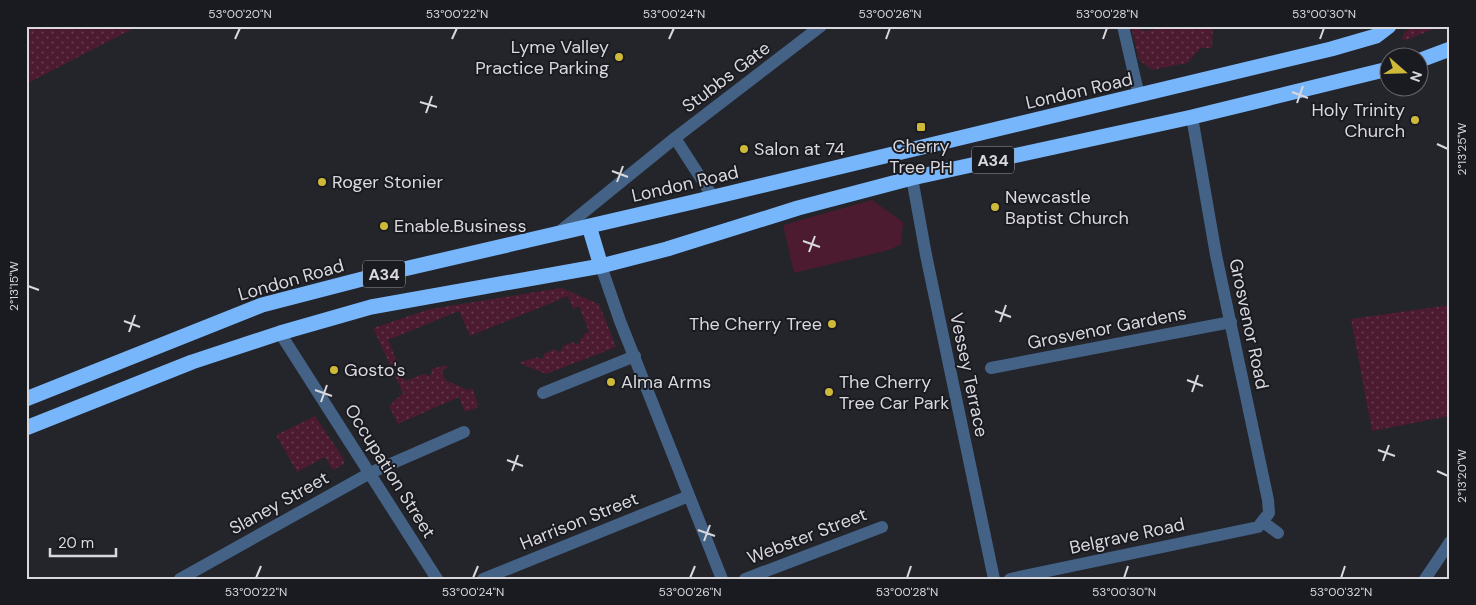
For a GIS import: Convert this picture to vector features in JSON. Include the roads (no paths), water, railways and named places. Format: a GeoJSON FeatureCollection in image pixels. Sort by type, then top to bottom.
{"type":"FeatureCollection","features":[{"type":"Feature","properties":{"kind":"highway","name":"London Road"},"geometry":{"type":"LineString","coordinates":[[26,399],[262,305],[374,276],[1139,96],[1376,36],[1389,26]]}},
{"type":"Feature","properties":{"kind":"highway"},"geometry":{"type":"LineString","coordinates":[[1428,57],[1450,49]]}},
{"type":"Feature","properties":{"kind":"highway","name":"A34"},"geometry":{"type":"LineString","coordinates":[[26,428],[192,362],[280,333],[371,307],[601,266],[666,249],[798,208],[912,178],[1192,117],[1378,71]]}},
{"type":"Feature","properties":{"kind":"highway"},"geometry":{"type":"LineString","coordinates":[[589,226],[601,266]]}},
{"type":"Feature","properties":{"kind":"street","name":"Stubbs Gate"},"geometry":{"type":"LineString","coordinates":[[556,234],[675,138],[822,26]]}},
{"type":"Feature","properties":{"kind":"street"},"geometry":{"type":"LineString","coordinates":[[1124,26],[1139,96]]}},
{"type":"Feature","properties":{"kind":"street","name":"Grosvenor Road"},"geometry":{"type":"LineString","coordinates":[[1192,117],[1230,322],[1268,500],[1269,512],[1263,522]]}},
{"type":"Feature","properties":{"kind":"street","name":"Stubbs Gate"},"geometry":{"type":"LineString","coordinates":[[675,138],[713,197]]}},
{"type":"Feature","properties":{"kind":"street","name":"Vessey Terrace"},"geometry":{"type":"LineString","coordinates":[[912,178],[926,255],[994,579]]}},
{"type":"Feature","properties":{"kind":"street"},"geometry":{"type":"LineString","coordinates":[[601,266],[688,496],[722,579]]}},
{"type":"Feature","properties":{"kind":"street","name":"Grosvenor Gardens"},"geometry":{"type":"LineString","coordinates":[[991,368],[1230,322]]}},
{"type":"Feature","properties":{"kind":"street","name":"Occupation Street"},"geometry":{"type":"LineString","coordinates":[[280,333],[437,579]]}},
{"type":"Feature","properties":{"kind":"street"},"geometry":{"type":"LineString","coordinates":[[543,393],[635,356]]}},
{"type":"Feature","properties":{"kind":"street","name":"Slaney Street"},"geometry":{"type":"LineString","coordinates":[[180,579],[370,473],[464,432]]}},
{"type":"Feature","properties":{"kind":"street","name":"Harrison Street"},"geometry":{"type":"LineString","coordinates":[[483,579],[688,496]]}},
{"type":"Feature","properties":{"kind":"street"},"geometry":{"type":"LineString","coordinates":[[1263,522],[1278,533]]}},
{"type":"Feature","properties":{"kind":"street","name":"Belgrave Road"},"geometry":{"type":"LineString","coordinates":[[1010,579],[1258,527],[1263,522]]}},
{"type":"Feature","properties":{"kind":"street","name":"Webster Street"},"geometry":{"type":"LineString","coordinates":[[745,579],[882,527]]}},
{"type":"Feature","properties":{"kind":"street"},"geometry":{"type":"LineString","coordinates":[[1425,579],[1450,542]]}},
{"type":"Feature","properties":{"kind":"place","name":"Lyme Valley Practice Parking"},"geometry":{"type":"Point","coordinates":[619,57]}},
{"type":"Feature","properties":{"kind":"place","name":"Holy Trinity Church"},"geometry":{"type":"Point","coordinates":[1415,120]}},
{"type":"Feature","properties":{"kind":"place","name":"Cherry Tree PH"},"geometry":{"type":"Point","coordinates":[921,127]}},
{"type":"Feature","properties":{"kind":"place","name":"Salon at 74"},"geometry":{"type":"Point","coordinates":[744,149]}},
{"type":"Feature","properties":{"kind":"place","name":"Roger Stonier"},"geometry":{"type":"Point","coordinates":[322,182]}},
{"type":"Feature","properties":{"kind":"place","name":"Newcastle Baptist Church"},"geometry":{"type":"Point","coordinates":[995,207]}},
{"type":"Feature","properties":{"kind":"place","name":"Enable.Business"},"geometry":{"type":"Point","coordinates":[384,226]}},
{"type":"Feature","properties":{"kind":"place","name":"The Cherry Tree"},"geometry":{"type":"Point","coordinates":[832,324]}},
{"type":"Feature","properties":{"kind":"place","name":"Gosto's"},"geometry":{"type":"Point","coordinates":[334,370]}},
{"type":"Feature","properties":{"kind":"place","name":"Alma Arms"},"geometry":{"type":"Point","coordinates":[611,382]}},
{"type":"Feature","properties":{"kind":"place","name":"The Cherry Tree Car Park"},"geometry":{"type":"Point","coordinates":[829,392]}}]}
